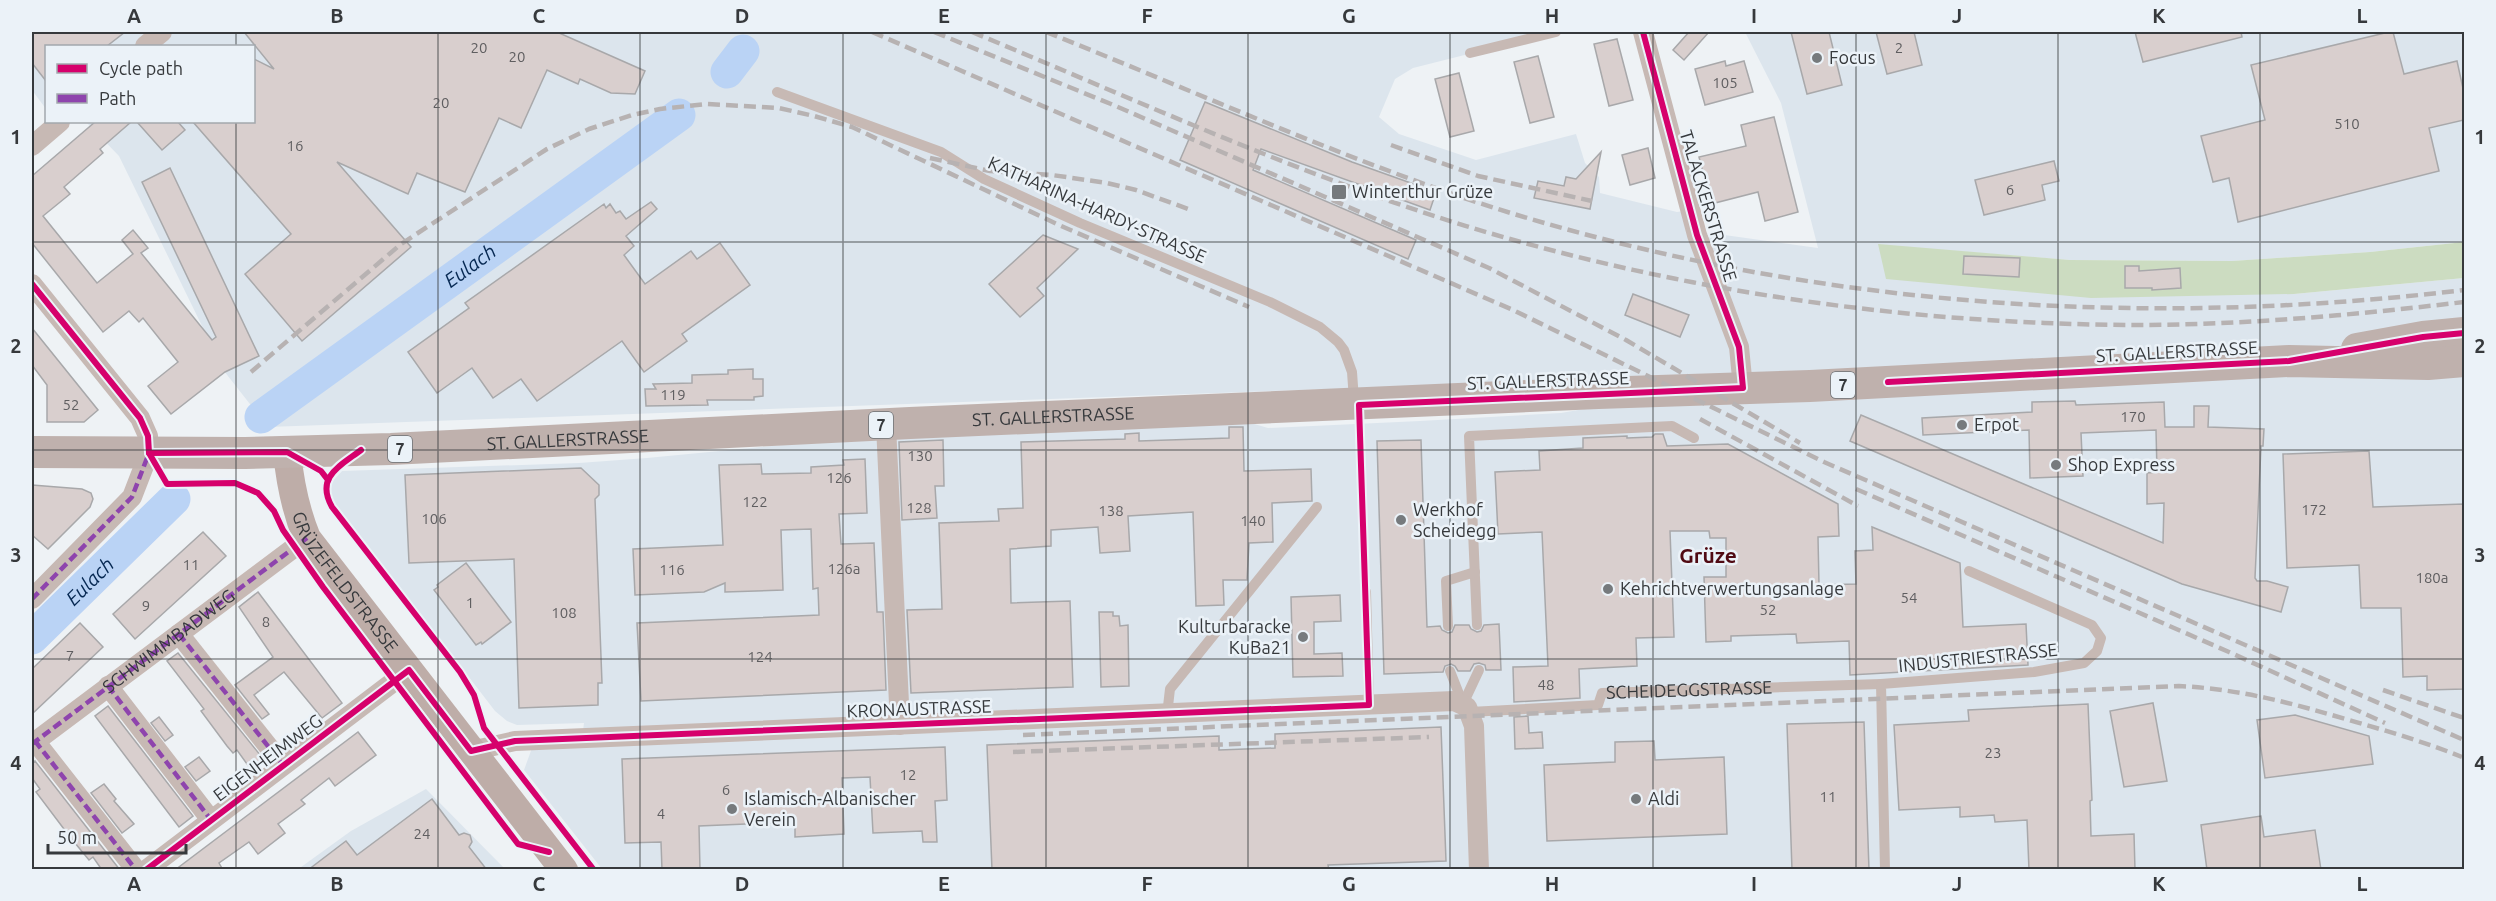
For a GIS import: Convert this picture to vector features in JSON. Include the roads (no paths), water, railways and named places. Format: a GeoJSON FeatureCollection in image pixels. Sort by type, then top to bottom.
{"type":"FeatureCollection","features":[{"type":"Feature","properties":{"kind":"main road","name":"ST. GALLERSTRASSE"},"geometry":{"type":"LineString","coordinates":[[2289,362],[2423,337],[2464,333]]}},
{"type":"Feature","properties":{"kind":"main road","name":"ST. GALLERSTRASSE"},"geometry":{"type":"LineString","coordinates":[[32,452],[287,452],[390,449],[2289,362],[2428,364],[2464,361]]}},
{"type":"Feature","properties":{"kind":"main road","name":"GRÜZEFELDSTRASSE"},"geometry":{"type":"LineString","coordinates":[[287,452],[291,490],[307,538],[564,870]]}},
{"type":"Feature","properties":{"kind":"street"},"geometry":{"type":"LineString","coordinates":[[146,45],[162,32]]}},
{"type":"Feature","properties":{"kind":"street","name":"TALACKERSTRASSE"},"geometry":{"type":"LineString","coordinates":[[1643,32],[1697,235],[1739,347],[1743,388]]}},
{"type":"Feature","properties":{"kind":"street"},"geometry":{"type":"LineString","coordinates":[[32,146],[59,123]]}},
{"type":"Feature","properties":{"kind":"street"},"geometry":{"type":"LineString","coordinates":[[32,284],[140,418],[148,436],[149,453],[132,497],[32,598]]}},
{"type":"Feature","properties":{"kind":"street"},"geometry":{"type":"LineString","coordinates":[[886,425],[900,725]]}},
{"type":"Feature","properties":{"kind":"street","name":"SCHWIMMBADWEG"},"geometry":{"type":"LineString","coordinates":[[33,742],[307,538]]}},
{"type":"Feature","properties":{"kind":"street"},"geometry":{"type":"LineString","coordinates":[[179,634],[283,765]]}},
{"type":"Feature","properties":{"kind":"street","name":"EIGENHEIMWEG"},"geometry":{"type":"LineString","coordinates":[[146,870],[409,670]]}},
{"type":"Feature","properties":{"kind":"street"},"geometry":{"type":"LineString","coordinates":[[108,686],[211,820]]}},
{"type":"Feature","properties":{"kind":"street","name":"KRONAUSTRASSE"},"geometry":{"type":"LineString","coordinates":[[471,751],[514,741],[1454,701],[1467,708]]}},
{"type":"Feature","properties":{"kind":"street"},"geometry":{"type":"LineString","coordinates":[[1467,708],[1474,726],[1479,870]]}},
{"type":"Feature","properties":{"kind":"street"},"geometry":{"type":"LineString","coordinates":[[33,742],[136,870]]}},
{"type":"Feature","properties":{"kind":"lane"},"geometry":{"type":"LineString","coordinates":[[1470,54],[1556,32]]}},
{"type":"Feature","properties":{"kind":"lane","name":"KATHARINA-HARDY-STRASSE"},"geometry":{"type":"LineString","coordinates":[[777,92],[941,152],[984,179],[1080,223],[1270,302],[1320,327],[1344,350],[1352,372],[1354,405]]}},
{"type":"Feature","properties":{"kind":"lane"},"geometry":{"type":"LineString","coordinates":[[1477,625],[1469,436],[1672,426],[1694,438]]}},
{"type":"Feature","properties":{"kind":"lane"},"geometry":{"type":"LineString","coordinates":[[1167,715],[1170,689],[1317,507]]}},
{"type":"Feature","properties":{"kind":"lane","name":"INDUSTRIESTRASSE"},"geometry":{"type":"LineString","coordinates":[[1885,870],[1881,684],[2034,672],[2084,663],[2097,651],[2101,638],[2092,624],[1969,571]]}},
{"type":"Feature","properties":{"kind":"lane"},"geometry":{"type":"LineString","coordinates":[[1448,626],[1446,581],[1475,572]]}},
{"type":"Feature","properties":{"kind":"lane"},"geometry":{"type":"LineString","coordinates":[[1366,592],[1369,705]]}},
{"type":"Feature","properties":{"kind":"lane"},"geometry":{"type":"LineString","coordinates":[[1467,708],[1479,670]]}},
{"type":"Feature","properties":{"kind":"lane"},"geometry":{"type":"LineString","coordinates":[[1450,671],[1467,708]]}},
{"type":"Feature","properties":{"kind":"lane","name":"SCHEIDEGGSTRASSE"},"geometry":{"type":"LineString","coordinates":[[1467,708],[1598,705],[1602,693],[1881,684]]}},
{"type":"Feature","properties":{"kind":"waterway","name":"Eulach"},"geometry":{"type":"LineString","coordinates":[[727,72],[743,51]]}},
{"type":"Feature","properties":{"kind":"waterway","name":"Eulach"},"geometry":{"type":"LineString","coordinates":[[261,417],[679,115]]}},
{"type":"Feature","properties":{"kind":"waterway","name":"Eulach"},"geometry":{"type":"LineString","coordinates":[[32,638],[174,499]]}},
{"type":"Feature","properties":{"kind":"railway"},"geometry":{"type":"LineString","coordinates":[[872,32],[1513,310],[1824,462],[2464,740]]}},
{"type":"Feature","properties":{"kind":"railway"},"geometry":{"type":"LineString","coordinates":[[934,32],[1111,104],[1489,268],[1626,340],[1800,443]]}},
{"type":"Feature","properties":{"kind":"railway"},"geometry":{"type":"LineString","coordinates":[[972,32],[1218,136],[1406,206],[1550,250],[1632,270],[1714,286],[1881,311],[2049,323],[2133,325],[2299,318],[2464,302]]}},
{"type":"Feature","properties":{"kind":"railway"},"geometry":{"type":"LineString","coordinates":[[1046,32],[1313,142],[1421,183],[1476,202],[1596,237],[1718,265],[1841,286],[1965,300],[2090,307],[2214,308],[2339,302],[2464,290]]}},
{"type":"Feature","properties":{"kind":"railway"},"geometry":{"type":"LineString","coordinates":[[251,372],[401,244],[547,149],[589,129],[632,115],[660,109],[706,104],[779,108],[852,127],[1059,225],[1249,307]]}},
{"type":"Feature","properties":{"kind":"railway"},"geometry":{"type":"LineString","coordinates":[[1391,145],[1478,176],[1592,201]]}},
{"type":"Feature","properties":{"kind":"railway"},"geometry":{"type":"LineString","coordinates":[[930,158],[990,171],[1052,175],[1107,183],[1136,190],[1191,210]]}},
{"type":"Feature","properties":{"kind":"railway"},"geometry":{"type":"LineString","coordinates":[[1700,419],[1858,506]]}},
{"type":"Feature","properties":{"kind":"railway"},"geometry":{"type":"LineString","coordinates":[[1856,489],[2229,652],[2385,723]]}},
{"type":"Feature","properties":{"kind":"railway"},"geometry":{"type":"LineString","coordinates":[[1023,735],[2179,686],[2223,690],[2286,703],[2392,733],[2462,757]]}},
{"type":"Feature","properties":{"kind":"railway"},"geometry":{"type":"LineString","coordinates":[[2383,690],[2464,718]]}},
{"type":"Feature","properties":{"kind":"railway"},"geometry":{"type":"LineString","coordinates":[[1013,752],[1429,737]]}},
{"type":"Feature","properties":{"kind":"place","name":"Focus"},"geometry":{"type":"Point","coordinates":[1817,58]}},
{"type":"Feature","properties":{"kind":"place","name":"Winterthur Grüze"},"geometry":{"type":"Point","coordinates":[1339,192]}},
{"type":"Feature","properties":{"kind":"place","name":"Erpot"},"geometry":{"type":"Point","coordinates":[1962,425]}},
{"type":"Feature","properties":{"kind":"place","name":"Shop Express"},"geometry":{"type":"Point","coordinates":[2056,465]}},
{"type":"Feature","properties":{"kind":"place","name":"Werkhof Scheidegg"},"geometry":{"type":"Point","coordinates":[1401,520]}},
{"type":"Feature","properties":{"kind":"place","name":"Kehrichtverwertungsanlage"},"geometry":{"type":"Point","coordinates":[1608,589]}},
{"type":"Feature","properties":{"kind":"place","name":"Kulturbaracke KuBa21"},"geometry":{"type":"Point","coordinates":[1303,637]}},
{"type":"Feature","properties":{"kind":"place","name":"Aldi"},"geometry":{"type":"Point","coordinates":[1636,799]}},
{"type":"Feature","properties":{"kind":"place","name":"Islamisch-Albanischer Verein"},"geometry":{"type":"Point","coordinates":[732,809]}},
{"type":"Feature","properties":{"kind":"district","name":"Grüze"},"geometry":{"type":"Point","coordinates":[1708,556]}}]}
